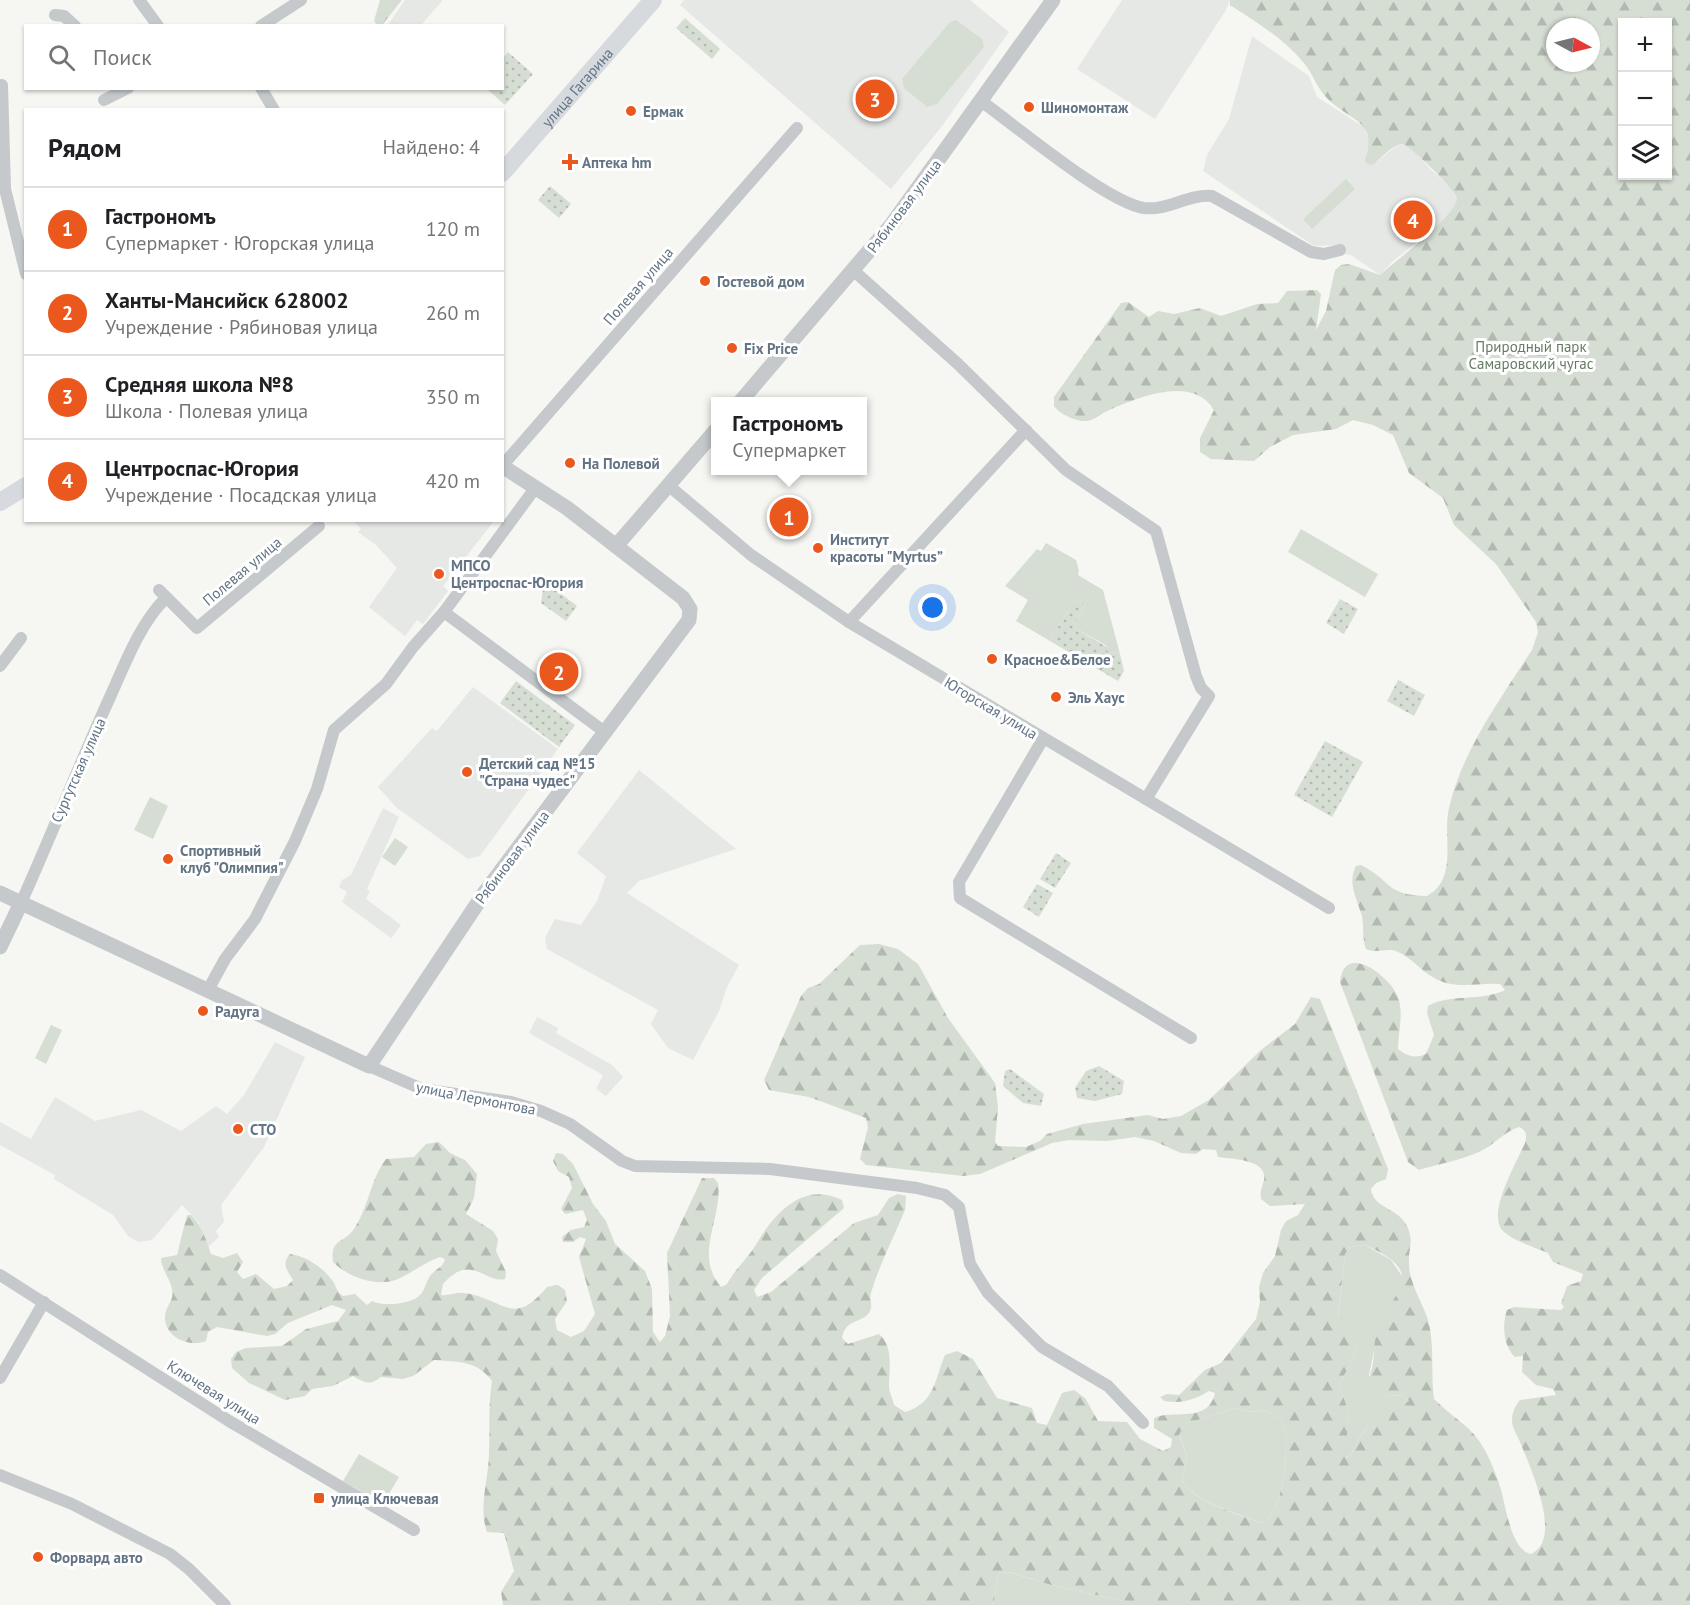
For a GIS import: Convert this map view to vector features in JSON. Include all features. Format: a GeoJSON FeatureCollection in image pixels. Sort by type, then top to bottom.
{"type":"FeatureCollection","features":[{"type":"Feature","properties":{"kind":"main road","name":"улица Гагарина"},"geometry":{"type":"LineString","coordinates":[[566,93],[639,0]]}},
{"type":"Feature","properties":{"kind":"main road","name":"улица Гагарина"},"geometry":{"type":"LineString","coordinates":[[504,155],[548,113],[653,0]]}},
{"type":"Feature","properties":{"kind":"main road","name":"улица Гагарина"},"geometry":{"type":"LineString","coordinates":[[504,170],[548,113]]}},
{"type":"Feature","properties":{"kind":"main road"},"geometry":{"type":"LineString","coordinates":[[0,502],[24,487]]}},
{"type":"Feature","properties":{"kind":"main road"},"geometry":{"type":"LineString","coordinates":[[0,515],[24,501]]}},
{"type":"Feature","properties":{"kind":"street"},"geometry":{"type":"LineString","coordinates":[[140,0],[157,24]]}},
{"type":"Feature","properties":{"kind":"street"},"geometry":{"type":"LineString","coordinates":[[264,24],[301,0]]}},
{"type":"Feature","properties":{"kind":"street","name":"Рябиновая улица"},"geometry":{"type":"LineString","coordinates":[[745,397],[854,271],[923,183],[1053,0]]}},
{"type":"Feature","properties":{"kind":"street"},"geometry":{"type":"LineString","coordinates":[[55,15],[64,16],[73,24]]}},
{"type":"Feature","properties":{"kind":"street"},"geometry":{"type":"LineString","coordinates":[[2,85],[5,189],[24,266]]}},
{"type":"Feature","properties":{"kind":"street"},"geometry":{"type":"LineString","coordinates":[[104,100],[124,90]]}},
{"type":"Feature","properties":{"kind":"street"},"geometry":{"type":"LineString","coordinates":[[262,90],[273,108]]}},
{"type":"Feature","properties":{"kind":"street"},"geometry":{"type":"LineString","coordinates":[[981,101],[1081,174],[1132,205],[1156,207],[1197,196],[1212,196],[1311,252],[1324,254],[1340,250]]}},
{"type":"Feature","properties":{"kind":"street","name":"Полевая улица"},"geometry":{"type":"LineString","coordinates":[[504,464],[797,128]]}},
{"type":"Feature","properties":{"kind":"street"},"geometry":{"type":"LineString","coordinates":[[854,271],[925,333],[1071,474],[1151,525],[1160,538],[1196,676],[1203,692],[1209,696],[1146,799]]}},
{"type":"Feature","properties":{"kind":"street"},"geometry":{"type":"LineString","coordinates":[[849,622],[1026,430]]}},
{"type":"Feature","properties":{"kind":"street"},"geometry":{"type":"LineString","coordinates":[[504,467],[536,487],[616,546],[711,436]]}},
{"type":"Feature","properties":{"kind":"street","name":"Югорская улица"},"geometry":{"type":"LineString","coordinates":[[668,485],[751,555],[849,622],[1329,908]]}},
{"type":"Feature","properties":{"kind":"street"},"geometry":{"type":"LineString","coordinates":[[208,990],[225,959],[255,919],[295,841],[321,776],[334,730],[380,691],[444,612],[536,487]]}},
{"type":"Feature","properties":{"kind":"street","name":"Полевая улица"},"geometry":{"type":"LineString","coordinates":[[163,594],[197,628],[319,526]]}},
{"type":"Feature","properties":{"kind":"street","name":"Рябиновая улица"},"geometry":{"type":"LineString","coordinates":[[369,1066],[485,892],[687,625],[690,609],[683,598],[616,546]]}},
{"type":"Feature","properties":{"kind":"street","name":"Сургутская улица"},"geometry":{"type":"LineString","coordinates":[[0,947],[121,673],[163,594]]}},
{"type":"Feature","properties":{"kind":"street"},"geometry":{"type":"LineString","coordinates":[[444,612],[606,733]]}},
{"type":"Feature","properties":{"kind":"street"},"geometry":{"type":"LineString","coordinates":[[0,666],[21,639]]}},
{"type":"Feature","properties":{"kind":"street"},"geometry":{"type":"LineString","coordinates":[[1043,739],[959,882],[960,898],[1191,1038]]}},
{"type":"Feature","properties":{"kind":"street","name":"улица Лермонтова"},"geometry":{"type":"LineString","coordinates":[[0,892],[422,1089],[511,1102],[541,1111],[570,1124],[622,1161],[635,1166],[770,1169],[917,1188],[945,1196],[959,1207],[968,1258],[988,1293],[1042,1347],[1108,1386],[1143,1423]]}},
{"type":"Feature","properties":{"kind":"street","name":"Ключевая улица"},"geometry":{"type":"LineString","coordinates":[[0,1275],[229,1421],[414,1530]]}},
{"type":"Feature","properties":{"kind":"street"},"geometry":{"type":"LineString","coordinates":[[0,1378],[44,1302]]}},
{"type":"Feature","properties":{"kind":"street"},"geometry":{"type":"LineString","coordinates":[[0,1475],[72,1504],[170,1554],[189,1569],[225,1605]]}},
{"type":"Feature","properties":{"kind":"shaded area"},"geometry":{"type":"Polygon","coordinates":[[[405,0],[442,0],[422,24],[389,24],[405,0]]]}},
{"type":"Feature","properties":{"kind":"shaded area"},"geometry":{"type":"Polygon","coordinates":[[[684,0],[970,0],[1009,32],[942,126],[891,189],[680,5],[684,0]]]}},
{"type":"Feature","properties":{"kind":"shaded area"},"geometry":{"type":"Polygon","coordinates":[[[1122,0],[1230,0],[1226,10],[1155,119],[1077,69],[1122,0]]]}},
{"type":"Feature","properties":{"kind":"shaded area"},"geometry":{"type":"Polygon","coordinates":[[[1252,36],[1309,76],[1317,97],[1364,127],[1370,143],[1365,160],[1373,165],[1395,147],[1403,144],[1412,148],[1431,170],[1456,191],[1458,197],[1455,205],[1445,220],[1393,261],[1380,275],[1351,255],[1344,254],[1338,245],[1314,246],[1203,171],[1207,155],[1229,119],[1252,36]]]}},
{"type":"Feature","properties":{"kind":"shaded area"},"geometry":{"type":"Polygon","coordinates":[[[355,522],[493,522],[443,586],[448,591],[423,624],[417,620],[405,636],[369,607],[397,568],[376,545],[358,532],[361,529],[355,522]]]}},
{"type":"Feature","properties":{"kind":"shaded area","name":"Детский сад №15 \"Страна чудес\""},"geometry":{"type":"Polygon","coordinates":[[[473,687],[558,749],[480,856],[468,859],[397,808],[378,787],[432,728],[437,731],[473,687]]]}},
{"type":"Feature","properties":{"kind":"shaded area"},"geometry":{"type":"Polygon","coordinates":[[[639,770],[736,849],[639,881],[627,893],[739,965],[727,987],[719,1011],[693,1060],[668,1048],[651,1024],[658,1010],[547,949],[545,938],[555,919],[581,925],[597,901],[606,876],[577,853],[639,770]]]}},
{"type":"Feature","properties":{"kind":"shaded area"},"geometry":{"type":"Polygon","coordinates":[[[383,808],[399,817],[367,889],[370,891],[366,899],[401,925],[391,938],[342,902],[347,892],[339,887],[342,880],[351,875],[383,808]]]}},
{"type":"Feature","properties":{"kind":"shaded area"},"geometry":{"type":"Polygon","coordinates":[[[537,1017],[558,1028],[556,1033],[612,1065],[623,1077],[606,1096],[596,1089],[603,1075],[529,1033],[537,1017]]]}},
{"type":"Feature","properties":{"kind":"shaded area"},"geometry":{"type":"Polygon","coordinates":[[[275,1042],[305,1057],[264,1147],[221,1205],[224,1222],[216,1231],[219,1237],[208,1247],[203,1239],[199,1223],[182,1205],[152,1240],[138,1242],[128,1236],[113,1215],[54,1179],[55,1175],[0,1145],[0,1122],[31,1139],[55,1097],[95,1121],[141,1110],[181,1131],[216,1106],[227,1114],[244,1095],[275,1042]]]}},
{"type":"Feature","properties":{"kind":"green space"},"geometry":{"type":"Polygon","coordinates":[[[380,0],[402,0],[383,24],[376,24],[374,21],[380,0]]]}},
{"type":"Feature","properties":{"kind":"green space","name":"Природный парк Самаровский чугас"},"geometry":{"type":"Polygon","coordinates":[[[1230,0],[1690,0],[1690,1605],[1127,1605],[1124,1601],[1051,1585],[1010,1572],[1000,1573],[992,1605],[503,1605],[501,1592],[514,1571],[504,1533],[487,1532],[484,1512],[489,1462],[492,1381],[480,1369],[466,1363],[434,1360],[413,1376],[403,1379],[381,1377],[374,1382],[367,1382],[353,1376],[333,1386],[312,1389],[305,1396],[285,1400],[249,1383],[232,1368],[231,1359],[236,1352],[246,1348],[282,1346],[306,1329],[338,1321],[346,1310],[332,1305],[288,1323],[275,1334],[267,1336],[217,1327],[208,1332],[206,1341],[192,1343],[179,1339],[173,1335],[166,1323],[165,1316],[173,1293],[161,1258],[177,1255],[187,1215],[191,1215],[198,1224],[211,1254],[223,1258],[237,1253],[243,1262],[237,1272],[243,1279],[256,1274],[274,1289],[287,1286],[293,1280],[285,1264],[290,1254],[302,1257],[319,1267],[343,1296],[355,1294],[367,1305],[372,1301],[398,1304],[412,1300],[421,1294],[430,1276],[443,1264],[445,1259],[440,1257],[434,1259],[398,1279],[372,1282],[339,1267],[333,1262],[333,1254],[336,1245],[350,1234],[359,1221],[376,1176],[386,1159],[414,1157],[426,1144],[439,1142],[450,1153],[465,1160],[477,1174],[474,1198],[466,1214],[493,1231],[498,1239],[496,1251],[506,1272],[505,1279],[498,1279],[477,1271],[462,1270],[443,1284],[441,1295],[464,1293],[516,1309],[535,1300],[547,1287],[558,1285],[565,1290],[567,1301],[555,1319],[557,1330],[571,1337],[584,1331],[595,1314],[579,1257],[586,1239],[580,1237],[573,1242],[563,1242],[562,1237],[571,1230],[584,1227],[587,1220],[583,1210],[565,1214],[561,1209],[572,1188],[569,1177],[558,1171],[553,1161],[556,1153],[563,1154],[573,1164],[593,1204],[606,1221],[615,1244],[645,1271],[652,1289],[653,1332],[660,1342],[665,1336],[670,1316],[667,1253],[702,1178],[714,1178],[718,1183],[717,1209],[709,1249],[709,1262],[721,1287],[727,1284],[764,1231],[792,1203],[815,1194],[828,1195],[842,1200],[844,1208],[762,1278],[754,1290],[757,1297],[771,1292],[854,1223],[878,1215],[889,1198],[898,1194],[906,1196],[905,1210],[874,1283],[870,1311],[864,1318],[847,1327],[842,1338],[848,1344],[879,1334],[884,1339],[889,1352],[889,1388],[894,1405],[905,1412],[922,1403],[932,1390],[945,1355],[957,1351],[973,1359],[997,1398],[1032,1408],[1037,1423],[1047,1425],[1062,1393],[1074,1390],[1085,1398],[1098,1421],[1127,1422],[1140,1439],[1163,1451],[1171,1447],[1172,1439],[1154,1428],[1154,1418],[1198,1412],[1211,1403],[1215,1393],[1209,1391],[1182,1402],[1164,1401],[1160,1397],[1167,1394],[1179,1395],[1205,1370],[1221,1363],[1256,1319],[1260,1302],[1259,1287],[1263,1273],[1275,1256],[1281,1230],[1286,1221],[1298,1215],[1305,1204],[1270,1206],[1261,1199],[1264,1173],[1255,1164],[1218,1157],[1216,1150],[1203,1149],[1196,1154],[1181,1153],[1154,1141],[1135,1137],[1107,1141],[1069,1140],[1052,1143],[980,1174],[963,1176],[866,1165],[860,1159],[868,1127],[866,1118],[809,1097],[769,1090],[764,1080],[801,996],[808,988],[819,984],[860,945],[879,944],[898,949],[918,964],[948,1018],[995,1083],[998,1107],[995,1142],[998,1146],[1026,1147],[1040,1141],[1047,1134],[1083,1124],[1148,1115],[1163,1119],[1181,1116],[1209,1100],[1261,1050],[1295,1024],[1311,997],[1320,999],[1388,1169],[1386,1179],[1376,1183],[1371,1189],[1373,1196],[1400,1217],[1409,1231],[1411,1239],[1410,1272],[1430,1329],[1434,1399],[1469,1429],[1485,1450],[1501,1490],[1510,1527],[1519,1545],[1531,1554],[1540,1546],[1545,1534],[1542,1502],[1512,1418],[1514,1409],[1520,1400],[1556,1395],[1553,1389],[1536,1385],[1522,1372],[1523,1356],[1515,1357],[1508,1347],[1504,1322],[1507,1310],[1514,1307],[1561,1310],[1564,1307],[1561,1303],[1567,1286],[1581,1281],[1583,1274],[1553,1262],[1548,1253],[1512,1237],[1502,1230],[1498,1222],[1498,1211],[1505,1187],[1525,1143],[1524,1130],[1519,1127],[1514,1129],[1484,1149],[1457,1160],[1419,1170],[1408,1162],[1340,982],[1343,970],[1350,964],[1358,963],[1368,966],[1386,980],[1400,1003],[1398,1049],[1415,1056],[1426,1054],[1434,1035],[1427,1013],[1428,1006],[1446,1000],[1486,996],[1505,990],[1500,984],[1460,985],[1444,982],[1431,976],[1398,952],[1366,949],[1362,916],[1352,879],[1356,866],[1361,865],[1403,893],[1427,896],[1437,888],[1446,868],[1447,819],[1455,787],[1483,726],[1532,650],[1538,632],[1536,622],[1496,564],[1454,525],[1443,498],[1409,473],[1393,435],[1373,425],[1353,420],[1336,429],[1293,435],[1270,447],[1254,461],[1211,459],[1200,452],[1200,438],[1214,410],[1204,399],[1192,393],[1178,391],[1148,395],[1107,411],[1089,421],[1068,417],[1054,406],[1054,397],[1121,303],[1128,302],[1149,317],[1158,311],[1174,314],[1200,308],[1221,316],[1257,304],[1278,303],[1287,291],[1317,290],[1321,294],[1316,330],[1326,311],[1335,270],[1341,265],[1349,264],[1380,275],[1436,227],[1454,206],[1457,198],[1450,187],[1403,144],[1391,149],[1373,165],[1367,164],[1365,160],[1368,136],[1365,129],[1326,97],[1295,53],[1269,31],[1230,5],[1230,0]],[[1365,1245],[1351,1247],[1345,1254],[1338,1316],[1357,1346],[1350,1365],[1339,1384],[1348,1410],[1346,1457],[1351,1455],[1361,1436],[1375,1419],[1389,1409],[1409,1401],[1403,1395],[1380,1397],[1372,1395],[1369,1385],[1377,1331],[1397,1293],[1402,1274],[1397,1265],[1385,1255],[1365,1245]],[[1236,1408],[1185,1424],[1179,1435],[1187,1456],[1182,1481],[1189,1489],[1208,1502],[1262,1523],[1275,1508],[1280,1496],[1285,1468],[1286,1431],[1281,1421],[1267,1410],[1251,1412],[1236,1408]]]}},
{"type":"Feature","properties":{"kind":"green space"},"geometry":{"type":"Polygon","coordinates":[[[685,18],[720,49],[712,59],[676,28],[685,18]]]}},
{"type":"Feature","properties":{"kind":"green space"},"geometry":{"type":"Polygon","coordinates":[[[956,20],[982,39],[984,47],[937,104],[927,107],[904,88],[902,79],[950,22],[956,20]]]}},
{"type":"Feature","properties":{"kind":"green space"},"geometry":{"type":"Polygon","coordinates":[[[508,52],[533,74],[505,105],[488,90],[504,90],[504,57],[508,52]]]}},
{"type":"Feature","properties":{"kind":"green space"},"geometry":{"type":"Polygon","coordinates":[[[1346,179],[1355,189],[1312,229],[1303,219],[1346,179]]]}},
{"type":"Feature","properties":{"kind":"green space"},"geometry":{"type":"Polygon","coordinates":[[[550,186],[571,204],[559,218],[538,200],[550,186]]]}},
{"type":"Feature","properties":{"kind":"green space"},"geometry":{"type":"Polygon","coordinates":[[[1301,529],[1378,574],[1365,597],[1288,552],[1301,529]]]}},
{"type":"Feature","properties":{"kind":"green space"},"geometry":{"type":"Polygon","coordinates":[[[1046,543],[1076,560],[1078,575],[1103,590],[1120,654],[1115,651],[1113,655],[1105,650],[1107,646],[1073,627],[1085,605],[1075,599],[1050,641],[1016,621],[1028,600],[1005,586],[1037,549],[1041,551],[1046,543]]]}},
{"type":"Feature","properties":{"kind":"green space"},"geometry":{"type":"Polygon","coordinates":[[[544,581],[577,606],[566,621],[541,603],[544,581]]]}},
{"type":"Feature","properties":{"kind":"green space"},"geometry":{"type":"Polygon","coordinates":[[[1075,599],[1085,605],[1073,627],[1107,647],[1106,650],[1113,655],[1115,651],[1120,654],[1124,671],[1118,681],[1050,641],[1075,599]]]}},
{"type":"Feature","properties":{"kind":"green space"},"geometry":{"type":"Polygon","coordinates":[[[1340,599],[1358,609],[1344,634],[1326,623],[1340,599]]]}},
{"type":"Feature","properties":{"kind":"green space"},"geometry":{"type":"Polygon","coordinates":[[[1398,680],[1425,695],[1414,716],[1387,701],[1398,680]]]}},
{"type":"Feature","properties":{"kind":"green space"},"geometry":{"type":"Polygon","coordinates":[[[516,681],[575,725],[559,747],[500,703],[516,681]]]}},
{"type":"Feature","properties":{"kind":"green space"},"geometry":{"type":"Polygon","coordinates":[[[1325,741],[1363,762],[1332,817],[1294,795],[1325,741]]]}},
{"type":"Feature","properties":{"kind":"green space"},"geometry":{"type":"Polygon","coordinates":[[[150,797],[168,806],[153,839],[134,830],[150,797]]]}},
{"type":"Feature","properties":{"kind":"green space"},"geometry":{"type":"Polygon","coordinates":[[[395,838],[408,847],[395,866],[382,857],[395,838]]]}},
{"type":"Feature","properties":{"kind":"green space"},"geometry":{"type":"Polygon","coordinates":[[[1056,853],[1071,863],[1055,888],[1040,879],[1056,853]]]}},
{"type":"Feature","properties":{"kind":"green space"},"geometry":{"type":"Polygon","coordinates":[[[1037,884],[1053,893],[1039,917],[1023,907],[1037,884]]]}},
{"type":"Feature","properties":{"kind":"green space"},"geometry":{"type":"Polygon","coordinates":[[[51,1025],[62,1030],[46,1064],[35,1058],[51,1025]]]}},
{"type":"Feature","properties":{"kind":"green space"},"geometry":{"type":"Polygon","coordinates":[[[1099,1066],[1124,1081],[1122,1094],[1095,1101],[1077,1098],[1075,1088],[1086,1071],[1099,1066]]]}},
{"type":"Feature","properties":{"kind":"green space"},"geometry":{"type":"Polygon","coordinates":[[[1010,1069],[1044,1094],[1041,1106],[1023,1103],[1003,1086],[1005,1071],[1010,1069]]]}},
{"type":"Feature","properties":{"kind":"green space"},"geometry":{"type":"Polygon","coordinates":[[[1365,1245],[1391,1260],[1402,1276],[1402,1288],[1378,1331],[1369,1375],[1379,1397],[1403,1395],[1409,1401],[1374,1421],[1362,1435],[1351,1455],[1345,1457],[1348,1410],[1339,1384],[1350,1365],[1357,1346],[1338,1317],[1345,1254],[1351,1247],[1365,1245]]]}},
{"type":"Feature","properties":{"kind":"green space"},"geometry":{"type":"Polygon","coordinates":[[[1236,1408],[1251,1412],[1267,1410],[1281,1421],[1286,1431],[1285,1468],[1280,1496],[1269,1517],[1262,1523],[1208,1502],[1189,1489],[1182,1481],[1187,1456],[1179,1434],[1185,1424],[1236,1408]]]}},
{"type":"Feature","properties":{"kind":"green space"},"geometry":{"type":"Polygon","coordinates":[[[359,1454],[399,1477],[383,1504],[343,1481],[359,1454]]]}},
{"type":"Feature","properties":{"kind":"green space"},"geometry":{"type":"Polygon","coordinates":[[[1009,1572],[1051,1585],[1124,1601],[1127,1605],[992,1605],[1000,1573],[1009,1572]]]}},
{"type":"Feature","properties":{"kind":"place","name":"Средняя школа №8"},"geometry":{"type":"Point","coordinates":[875,99]}},
{"type":"Feature","properties":{"kind":"place","name":"Шиномонтаж"},"geometry":{"type":"Point","coordinates":[1029,107]}},
{"type":"Feature","properties":{"kind":"place","name":"Ермак"},"geometry":{"type":"Point","coordinates":[631,111]}},
{"type":"Feature","properties":{"kind":"place","name":"Аптека hm"},"geometry":{"type":"Point","coordinates":[570,162]}},
{"type":"Feature","properties":{"kind":"place","name":"Центроспас-Югория"},"geometry":{"type":"Point","coordinates":[1413,220]}},
{"type":"Feature","properties":{"kind":"place","name":"Гостевой дом"},"geometry":{"type":"Point","coordinates":[705,281]}},
{"type":"Feature","properties":{"kind":"place","name":"Fix Price"},"geometry":{"type":"Point","coordinates":[732,348]}},
{"type":"Feature","properties":{"kind":"place","name":"На Полевой"},"geometry":{"type":"Point","coordinates":[570,463]}},
{"type":"Feature","properties":{"kind":"place","name":"Гастрономъ"},"geometry":{"type":"Point","coordinates":[789,517]}},
{"type":"Feature","properties":{"kind":"place","name":"Институт красоты \"Myrtus”"},"geometry":{"type":"Point","coordinates":[818,548]}},
{"type":"Feature","properties":{"kind":"place","name":"МПСО Центроспас-Югория"},"geometry":{"type":"Point","coordinates":[439,574]}},
{"type":"Feature","properties":{"kind":"place","name":"Красное&Белое"},"geometry":{"type":"Point","coordinates":[992,659]}},
{"type":"Feature","properties":{"kind":"place","name":"Ханты-Мансийск 628002"},"geometry":{"type":"Point","coordinates":[559,672]}},
{"type":"Feature","properties":{"kind":"place","name":"Эль Хаус"},"geometry":{"type":"Point","coordinates":[1056,697]}},
{"type":"Feature","properties":{"kind":"place","name":"Детский сад №15 \"Страна чудес\""},"geometry":{"type":"Point","coordinates":[467,772]}},
{"type":"Feature","properties":{"kind":"place","name":"Спортивный клуб \"Олимпия\""},"geometry":{"type":"Point","coordinates":[168,859]}},
{"type":"Feature","properties":{"kind":"place","name":"Радуга"},"geometry":{"type":"Point","coordinates":[203,1011]}},
{"type":"Feature","properties":{"kind":"place","name":"СТО"},"geometry":{"type":"Point","coordinates":[238,1129]}},
{"type":"Feature","properties":{"kind":"place","name":"улица Ключевая"},"geometry":{"type":"Point","coordinates":[319,1498]}},
{"type":"Feature","properties":{"kind":"place","name":"Форвард авто"},"geometry":{"type":"Point","coordinates":[38,1557]}}]}
